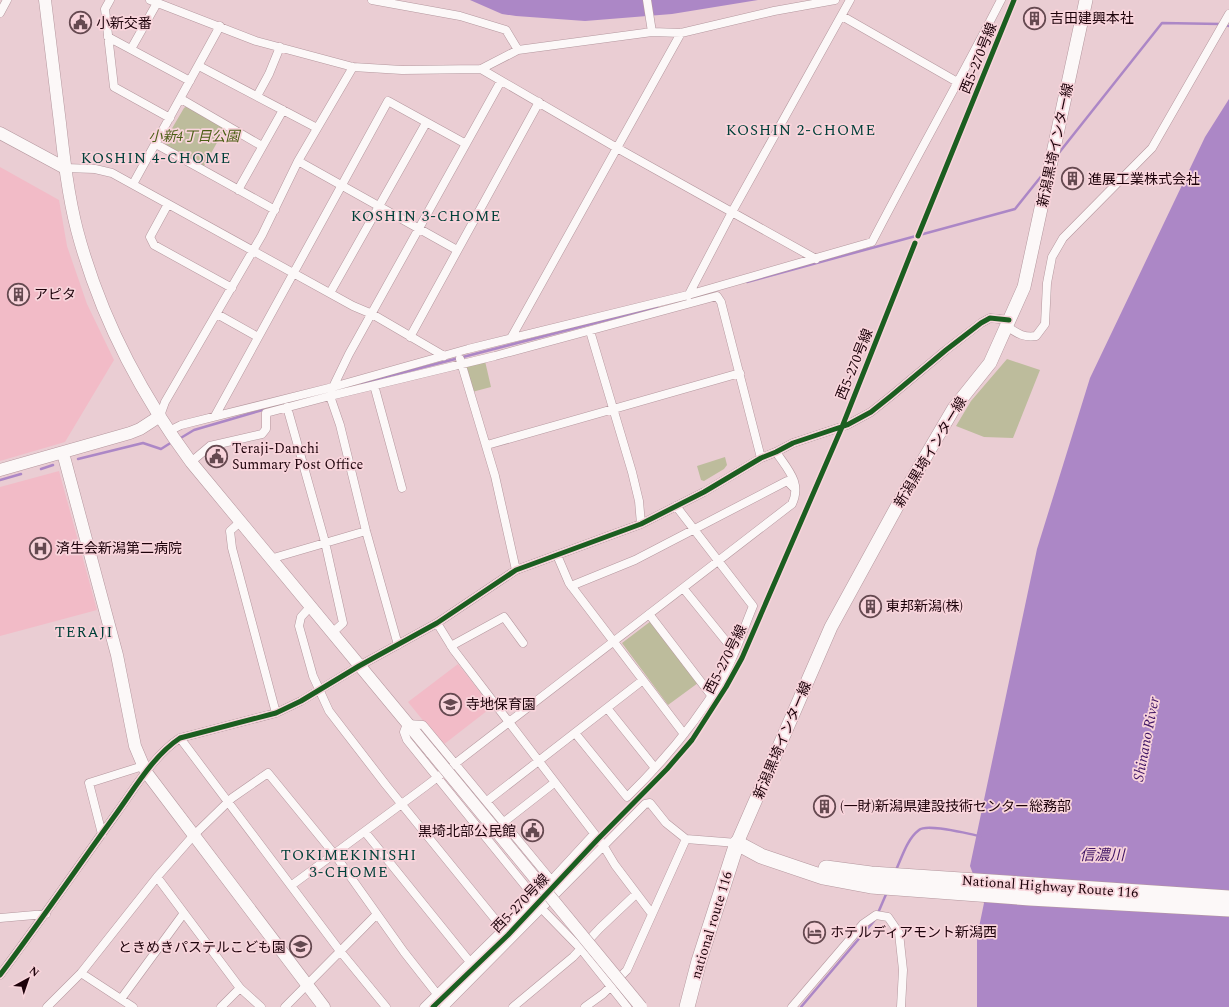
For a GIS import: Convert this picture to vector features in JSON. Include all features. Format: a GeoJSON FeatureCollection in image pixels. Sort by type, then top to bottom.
{"type":"FeatureCollection","features":[{"type":"Feature","properties":{"kind":"highway"},"geometry":{"type":"LineString","coordinates":[[737,843],[764,846],[823,868],[871,880]]}},
{"type":"Feature","properties":{"kind":"highway","name":"national route 116"},"geometry":{"type":"LineString","coordinates":[[687,1007],[700,954],[737,843]]}},
{"type":"Feature","properties":{"kind":"highway","name":"National Highway Route 116"},"geometry":{"type":"LineString","coordinates":[[871,880],[1229,898]]}},
{"type":"Feature","properties":{"kind":"highway","name":"National Highway Route 116"},"geometry":{"type":"LineString","coordinates":[[871,880],[1038,898],[1229,909]]}},
{"type":"Feature","properties":{"kind":"main road","name":"新潟黒埼インター線"},"geometry":{"type":"LineString","coordinates":[[737,843],[831,627],[954,408],[990,363],[1024,287],[1086,0]]}},
{"type":"Feature","properties":{"kind":"street"},"geometry":{"type":"LineString","coordinates":[[0,13],[7,0]]}},
{"type":"Feature","properties":{"kind":"street"},"geometry":{"type":"LineString","coordinates":[[45,0],[65,168],[77,230],[96,289],[114,330],[134,372],[160,416],[191,462],[270,559],[642,1007]]}},
{"type":"Feature","properties":{"kind":"street"},"geometry":{"type":"LineString","coordinates":[[110,0],[105,9],[114,87],[170,118]]}},
{"type":"Feature","properties":{"kind":"street"},"geometry":{"type":"LineString","coordinates":[[372,0],[460,16],[506,30],[518,50]]}},
{"type":"Feature","properties":{"kind":"street"},"geometry":{"type":"LineString","coordinates":[[647,0],[652,32]]}},
{"type":"Feature","properties":{"kind":"street"},"geometry":{"type":"LineString","coordinates":[[131,49],[154,1],[256,41],[353,67],[402,70],[481,69],[518,50],[652,32],[681,33],[774,11],[835,0]]}},
{"type":"Feature","properties":{"kind":"street"},"geometry":{"type":"LineString","coordinates":[[688,299],[732,212],[850,0]]}},
{"type":"Feature","properties":{"kind":"street"},"geometry":{"type":"LineString","coordinates":[[191,462],[210,446],[262,434],[266,429],[266,413],[590,331],[872,242],[931,130],[959,83],[1001,0]]}},
{"type":"Feature","properties":{"kind":"street"},"geometry":{"type":"LineString","coordinates":[[0,975],[46,914],[102,834],[144,769],[168,746],[180,738],[276,713],[318,691],[359,666],[398,645],[412,635],[437,623],[516,570],[641,524],[704,492],[761,458],[793,443],[847,425],[871,412],[907,384],[946,350],[990,318],[1008,323],[1021,336],[1036,336],[1045,324],[1047,283],[1052,257],[1064,238],[1152,148],[1229,14]]}},
{"type":"Feature","properties":{"kind":"street"},"geometry":{"type":"LineString","coordinates":[[842,16],[959,83]]}},
{"type":"Feature","properties":{"kind":"street"},"geometry":{"type":"LineString","coordinates":[[133,184],[220,26]]}},
{"type":"Feature","properties":{"kind":"street"},"geometry":{"type":"LineString","coordinates":[[511,338],[681,33]]}},
{"type":"Feature","properties":{"kind":"street"},"geometry":{"type":"LineString","coordinates":[[108,37],[190,81]]}},
{"type":"Feature","properties":{"kind":"street"},"geometry":{"type":"LineString","coordinates":[[257,96],[269,74],[280,47]]}},
{"type":"Feature","properties":{"kind":"street"},"geometry":{"type":"LineString","coordinates":[[199,66],[317,128]]}},
{"type":"Feature","properties":{"kind":"street"},"geometry":{"type":"LineString","coordinates":[[0,470],[130,433],[140,429],[160,416],[165,402],[253,251],[275,210],[298,161],[353,67]]}},
{"type":"Feature","properties":{"kind":"street"},"geometry":{"type":"LineString","coordinates":[[481,69],[617,148],[816,259]]}},
{"type":"Feature","properties":{"kind":"street"},"geometry":{"type":"LineString","coordinates":[[333,387],[349,354],[501,81]]}},
{"type":"Feature","properties":{"kind":"street"},"geometry":{"type":"LineString","coordinates":[[181,99],[262,146]]}},
{"type":"Feature","properties":{"kind":"street"},"geometry":{"type":"LineString","coordinates":[[215,416],[388,101],[466,144]]}},
{"type":"Feature","properties":{"kind":"street"},"geometry":{"type":"LineString","coordinates":[[410,337],[539,102]]}},
{"type":"Feature","properties":{"kind":"street"},"geometry":{"type":"LineString","coordinates":[[238,190],[283,110]]}},
{"type":"Feature","properties":{"kind":"street"},"geometry":{"type":"LineString","coordinates":[[330,293],[426,122]]}},
{"type":"Feature","properties":{"kind":"street"},"geometry":{"type":"LineString","coordinates":[[0,133],[65,168],[103,170],[133,184],[293,273],[372,314],[444,356]]}},
{"type":"Feature","properties":{"kind":"street"},"geometry":{"type":"LineString","coordinates":[[156,144],[275,210]]}},
{"type":"Feature","properties":{"kind":"street"},"geometry":{"type":"LineString","coordinates":[[298,161],[457,250]]}},
{"type":"Feature","properties":{"kind":"street"},"geometry":{"type":"LineString","coordinates":[[168,204],[150,237],[154,245],[232,288]]}},
{"type":"Feature","properties":{"kind":"street"},"geometry":{"type":"LineString","coordinates":[[169,431],[181,425],[333,387],[511,338],[688,299],[717,296],[721,302],[761,458]]}},
{"type":"Feature","properties":{"kind":"street"},"geometry":{"type":"LineString","coordinates":[[217,314],[258,337]]}},
{"type":"Feature","properties":{"kind":"street"},"geometry":{"type":"LineString","coordinates":[[590,331],[632,472],[639,500],[641,524]]}},
{"type":"Feature","properties":{"kind":"street"},"geometry":{"type":"LineString","coordinates":[[457,353],[487,445],[516,570]]}},
{"type":"Feature","properties":{"kind":"street"},"geometry":{"type":"LineString","coordinates":[[487,445],[740,373]]}},
{"type":"Feature","properties":{"kind":"street"},"geometry":{"type":"LineString","coordinates":[[374,385],[402,488]]}},
{"type":"Feature","properties":{"kind":"street"},"geometry":{"type":"LineString","coordinates":[[330,396],[340,425],[366,531],[398,645]]}},
{"type":"Feature","properties":{"kind":"street"},"geometry":{"type":"LineString","coordinates":[[287,407],[325,542],[343,623],[332,633]]}},
{"type":"Feature","properties":{"kind":"street"},"geometry":{"type":"LineString","coordinates":[[292,885],[335,855],[792,504],[797,493],[795,482],[776,452]]}},
{"type":"Feature","properties":{"kind":"street"},"geometry":{"type":"LineString","coordinates":[[62,453],[117,655],[135,746],[144,769],[193,836],[324,1007]]}},
{"type":"Feature","properties":{"kind":"street"},"geometry":{"type":"LineString","coordinates":[[571,586],[635,560],[787,480],[796,490]]}},
{"type":"Feature","properties":{"kind":"street"},"geometry":{"type":"LineString","coordinates":[[575,733],[627,798],[684,734],[722,678],[753,606],[676,506]]}},
{"type":"Feature","properties":{"kind":"street"},"geometry":{"type":"LineString","coordinates":[[240,522],[230,531],[232,548],[276,713]]}},
{"type":"Feature","properties":{"kind":"street"},"geometry":{"type":"LineString","coordinates":[[270,559],[366,531]]}},
{"type":"Feature","properties":{"kind":"street"},"geometry":{"type":"LineString","coordinates":[[557,555],[571,586],[684,734]]}},
{"type":"Feature","properties":{"kind":"street"},"geometry":{"type":"LineString","coordinates":[[683,588],[734,651]]}},
{"type":"Feature","properties":{"kind":"street"},"geometry":{"type":"LineString","coordinates":[[310,607],[301,617],[299,626],[318,691],[329,711],[401,804],[503,929]]}},
{"type":"Feature","properties":{"kind":"street"},"geometry":{"type":"LineString","coordinates":[[649,614],[711,695]]}},
{"type":"Feature","properties":{"kind":"street"},"geometry":{"type":"LineString","coordinates":[[451,646],[504,617],[523,643]]}},
{"type":"Feature","properties":{"kind":"street"},"geometry":{"type":"LineString","coordinates":[[437,623],[451,646],[554,783],[603,845],[615,865],[652,914]]}},
{"type":"Feature","properties":{"kind":"street"},"geometry":{"type":"LineString","coordinates":[[487,801],[643,680]]}},
{"type":"Feature","properties":{"kind":"street"},"geometry":{"type":"LineString","coordinates":[[607,708],[655,768]]}},
{"type":"Feature","properties":{"kind":"street"},"geometry":{"type":"LineString","coordinates":[[407,724],[423,725],[552,881]]}},
{"type":"Feature","properties":{"kind":"street"},"geometry":{"type":"LineString","coordinates":[[407,724],[404,732],[407,740],[436,778],[535,898]]}},
{"type":"Feature","properties":{"kind":"street"},"geometry":{"type":"LineString","coordinates":[[180,738],[292,885],[340,951],[386,1007]]}},
{"type":"Feature","properties":{"kind":"street"},"geometry":{"type":"LineString","coordinates":[[102,834],[89,783],[144,769]]}},
{"type":"Feature","properties":{"kind":"street"},"geometry":{"type":"LineString","coordinates":[[47,1007],[81,973],[157,877],[193,836],[228,802],[268,772],[335,855],[437,994]]}},
{"type":"Feature","properties":{"kind":"street"},"geometry":{"type":"LineString","coordinates":[[504,822],[554,783]]}},
{"type":"Feature","properties":{"kind":"street"},"geometry":{"type":"LineString","coordinates":[[444,1007],[645,804],[650,803],[666,823],[686,839],[737,843]]}},
{"type":"Feature","properties":{"kind":"street"},"geometry":{"type":"LineString","coordinates":[[365,832],[470,962]]}},
{"type":"Feature","properties":{"kind":"street"},"geometry":{"type":"LineString","coordinates":[[424,1007],[552,881],[594,834]]}},
{"type":"Feature","properties":{"kind":"street"},"geometry":{"type":"LineString","coordinates":[[585,1007],[611,987],[626,970],[686,839]]}},
{"type":"Feature","properties":{"kind":"street"},"geometry":{"type":"LineString","coordinates":[[157,877],[240,988],[261,1007]]}},
{"type":"Feature","properties":{"kind":"street"},"geometry":{"type":"LineString","coordinates":[[513,1007],[581,948],[636,894]]}},
{"type":"Feature","properties":{"kind":"street"},"geometry":{"type":"LineString","coordinates":[[542,909],[581,948],[627,1007]]}},
{"type":"Feature","properties":{"kind":"street"},"geometry":{"type":"LineString","coordinates":[[121,999],[184,913]]}},
{"type":"Feature","properties":{"kind":"street"},"geometry":{"type":"LineString","coordinates":[[0,918],[46,914]]}},
{"type":"Feature","properties":{"kind":"street"},"geometry":{"type":"LineString","coordinates":[[285,1007],[377,914]]}},
{"type":"Feature","properties":{"kind":"street"},"geometry":{"type":"LineString","coordinates":[[792,1007],[863,924],[876,915],[888,917],[899,933],[903,970],[901,1007]]}},
{"type":"Feature","properties":{"kind":"street"},"geometry":{"type":"LineString","coordinates":[[81,973],[133,1007]]}},
{"type":"Feature","properties":{"kind":"street"},"geometry":{"type":"LineString","coordinates":[[221,1007],[240,988]]}},
{"type":"Feature","properties":{"kind":"shaded area"},"geometry":{"type":"Polygon","coordinates":[[[0,167],[59,200],[67,246],[87,304],[114,360],[65,442],[0,461],[0,167]]]}},
{"type":"Feature","properties":{"kind":"shaded area","name":"済生会新潟第二病院"},"geometry":{"type":"Polygon","coordinates":[[[59,471],[97,610],[0,636],[0,487],[59,471]]]}},
{"type":"Feature","properties":{"kind":"shaded area","name":"寺地保育園"},"geometry":{"type":"Polygon","coordinates":[[[458,664],[492,707],[443,745],[408,702],[458,664]]]}},
{"type":"Feature","properties":{"kind":"green space","name":"小新4丁目公園"},"geometry":{"type":"Polygon","coordinates":[[[187,106],[225,128],[203,168],[165,146],[164,142],[184,108],[187,106]]]}},
{"type":"Feature","properties":{"kind":"green space"},"geometry":{"type":"Polygon","coordinates":[[[1007,359],[1040,370],[1013,438],[984,437],[956,426],[971,401],[1007,359]]]}},
{"type":"Feature","properties":{"kind":"green space"},"geometry":{"type":"Polygon","coordinates":[[[485,361],[491,387],[472,392],[466,366],[485,361]]]}},
{"type":"Feature","properties":{"kind":"green space"},"geometry":{"type":"Polygon","coordinates":[[[725,457],[727,465],[724,469],[704,481],[701,480],[697,466],[725,457]]]}},
{"type":"Feature","properties":{"kind":"green space"},"geometry":{"type":"Polygon","coordinates":[[[651,621],[698,683],[668,705],[622,643],[651,621]]]}},
{"type":"Feature","properties":{"kind":"water"},"geometry":{"type":"Polygon","coordinates":[[[470,0],[758,0],[672,14],[585,21],[502,14],[470,0]]]}},
{"type":"Feature","properties":{"kind":"water","name":"信濃川"},"geometry":{"type":"Polygon","coordinates":[[[1229,99],[1229,1007],[977,1007],[977,937],[984,903],[970,866],[1037,549],[1090,378],[1205,137],[1229,99]]]}},
{"type":"Feature","properties":{"kind":"waterway"},"geometry":{"type":"LineString","coordinates":[[1058,154],[1162,23],[1221,24],[1229,26]]}},
{"type":"Feature","properties":{"kind":"waterway"},"geometry":{"type":"LineString","coordinates":[[747,282],[1015,209],[1043,174]]}},
{"type":"Feature","properties":{"kind":"waterway"},"geometry":{"type":"LineString","coordinates":[[362,383],[657,307]]}},
{"type":"Feature","properties":{"kind":"waterway"},"geometry":{"type":"LineString","coordinates":[[285,404],[307,398]]}},
{"type":"Feature","properties":{"kind":"waterway"},"geometry":{"type":"LineString","coordinates":[[179,439],[194,430],[266,409]]}},
{"type":"Feature","properties":{"kind":"waterway"},"geometry":{"type":"LineString","coordinates":[[78,459],[143,443],[161,449],[172,442]]}},
{"type":"Feature","properties":{"kind":"waterway"},"geometry":{"type":"LineString","coordinates":[[41,469],[53,465]]}},
{"type":"Feature","properties":{"kind":"waterway"},"geometry":{"type":"LineString","coordinates":[[0,480],[21,474]]}},
{"type":"Feature","properties":{"kind":"waterway"},"geometry":{"type":"LineString","coordinates":[[896,870],[911,838],[923,828],[939,828],[980,836]]}},
{"type":"Feature","properties":{"kind":"waterway"},"geometry":{"type":"LineString","coordinates":[[878,913],[887,892]]}},
{"type":"Feature","properties":{"kind":"waterway"},"geometry":{"type":"LineString","coordinates":[[801,1007],[874,921]]}},
{"type":"Feature","properties":{"kind":"cycle path","name":"西5-270号線"},"geometry":{"type":"LineString","coordinates":[[918,236],[1014,0]]}},
{"type":"Feature","properties":{"kind":"cycle path","name":"西5-270号線"},"geometry":{"type":"LineString","coordinates":[[433,1007],[508,935],[598,839],[667,769],[692,740],[726,687],[742,658],[842,427],[915,243]]}},
{"type":"Feature","properties":{"kind":"cycle path"},"geometry":{"type":"LineString","coordinates":[[0,975],[145,773],[161,754],[180,738],[276,713],[301,701],[359,666],[437,623],[516,570],[641,524],[704,492],[761,458],[793,443],[847,425],[871,412],[981,323],[990,318],[1009,320]]}},
{"type":"Feature","properties":{"kind":"place","name":"吉田建興本社"},"geometry":{"type":"Point","coordinates":[1035,18]}},
{"type":"Feature","properties":{"kind":"place","name":"小新交番"},"geometry":{"type":"Point","coordinates":[80,23]}},
{"type":"Feature","properties":{"kind":"place","name":"進展工業株式会社"},"geometry":{"type":"Point","coordinates":[1072,179]}},
{"type":"Feature","properties":{"kind":"place","name":"アピタ"},"geometry":{"type":"Point","coordinates":[18,294]}},
{"type":"Feature","properties":{"kind":"place","name":"Teraji-Danchi Summary Post Office"},"geometry":{"type":"Point","coordinates":[216,456]}},
{"type":"Feature","properties":{"kind":"place","name":"済生会新潟第二病院"},"geometry":{"type":"Point","coordinates":[40,548]}},
{"type":"Feature","properties":{"kind":"place","name":"東邦新潟(株)"},"geometry":{"type":"Point","coordinates":[870,606]}},
{"type":"Feature","properties":{"kind":"place","name":"寺地保育園"},"geometry":{"type":"Point","coordinates":[450,704]}},
{"type":"Feature","properties":{"kind":"place","name":"(一財)新潟県建設技術センター総務部"},"geometry":{"type":"Point","coordinates":[824,806]}},
{"type":"Feature","properties":{"kind":"place","name":"黒埼北部公民館"},"geometry":{"type":"Point","coordinates":[532,831]}},
{"type":"Feature","properties":{"kind":"place","name":"ホテルディアモント新潟西"},"geometry":{"type":"Point","coordinates":[814,932]}},
{"type":"Feature","properties":{"kind":"place","name":"ときめきパステルこども園"},"geometry":{"type":"Point","coordinates":[301,947]}},
{"type":"Feature","properties":{"kind":"district","name":"KOSHIN 2-CHOME"},"geometry":{"type":"Point","coordinates":[801,130]}},
{"type":"Feature","properties":{"kind":"district","name":"KOSHIN 4-CHOME"},"geometry":{"type":"Point","coordinates":[156,158]}},
{"type":"Feature","properties":{"kind":"district","name":"KOSHIN 3-CHOME"},"geometry":{"type":"Point","coordinates":[426,216]}},
{"type":"Feature","properties":{"kind":"district","name":"TERAJI"},"geometry":{"type":"Point","coordinates":[84,632]}},
{"type":"Feature","properties":{"kind":"district","name":"TOKIMEKINISHI 3-CHOME"},"geometry":{"type":"Point","coordinates":[349,864]}},
{"type":"Feature","properties":{"kind":"water label","name":"Shinano River"},"geometry":{"type":"Point","coordinates":[1146,739]}}]}
